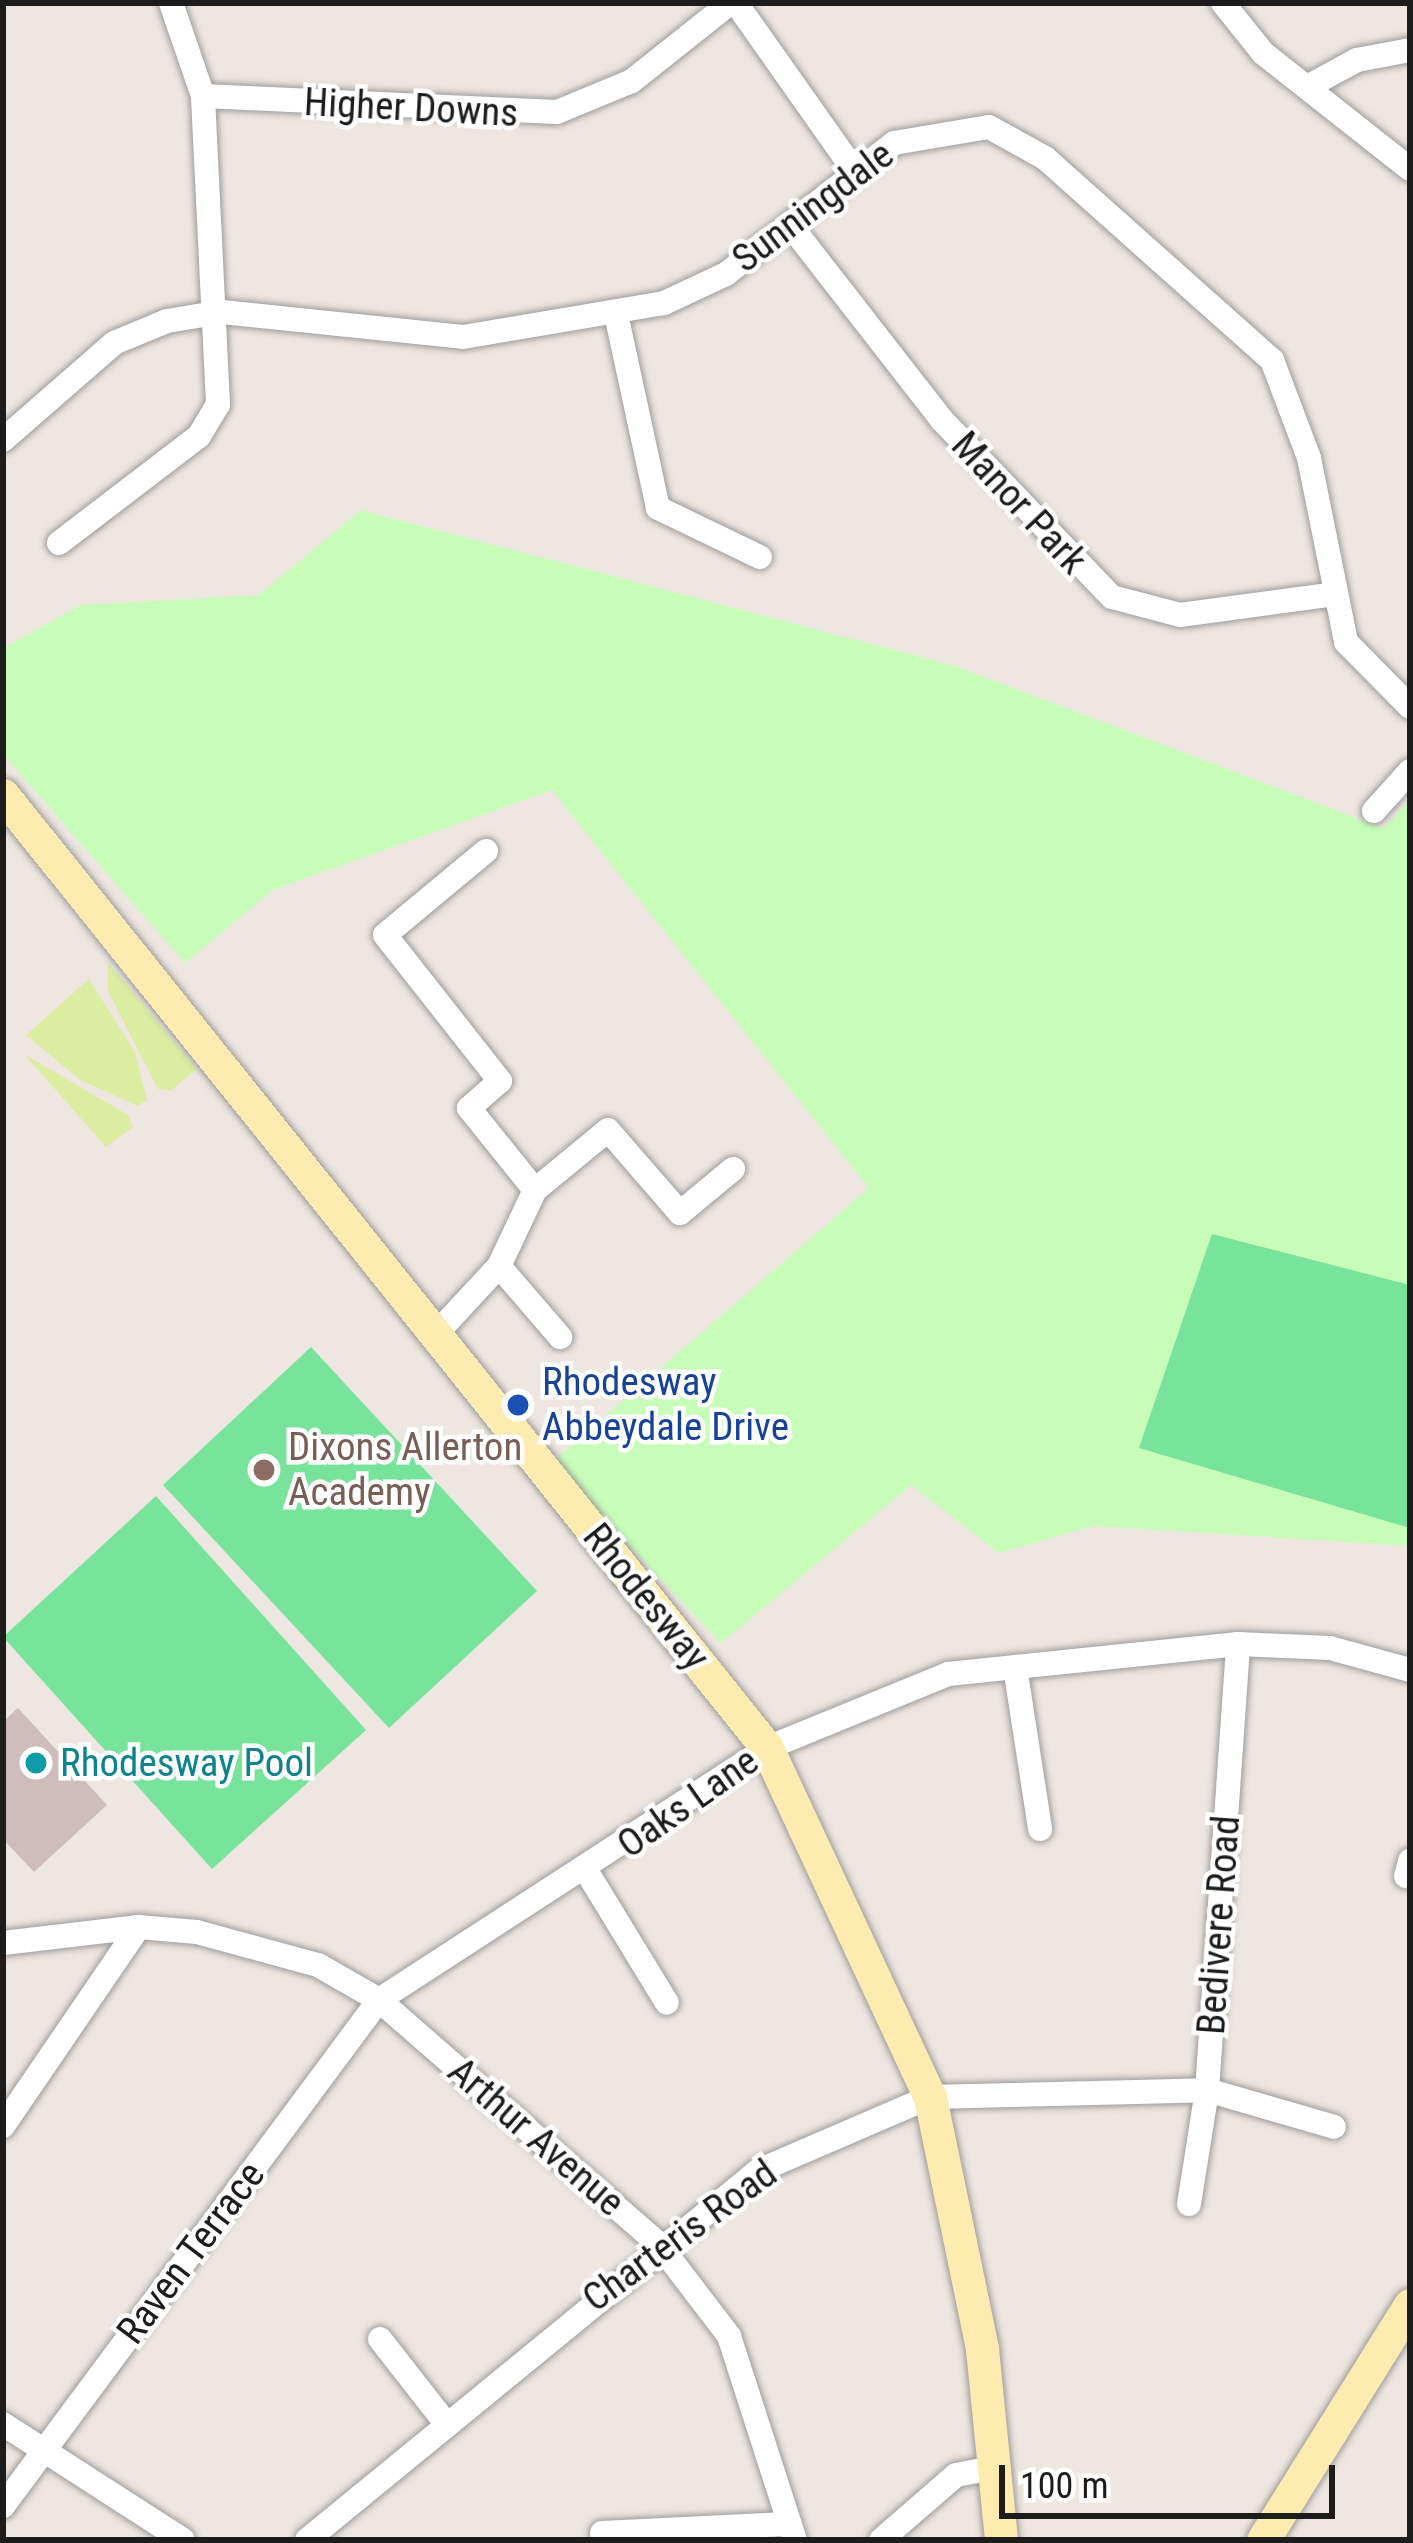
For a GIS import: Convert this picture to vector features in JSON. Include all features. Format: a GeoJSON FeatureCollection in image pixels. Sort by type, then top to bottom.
{"type":"FeatureCollection","features":[{"type":"Feature","properties":{"kind":"street"},"geometry":{"type":"LineString","coordinates":[[58,543],[199,436],[218,404],[221,312],[202,96],[171,3]]}},
{"type":"Feature","properties":{"kind":"street"},"geometry":{"type":"LineString","coordinates":[[733,3],[854,170]]}},
{"type":"Feature","properties":{"kind":"street","name":"Higher Downs"},"geometry":{"type":"LineString","coordinates":[[202,96],[557,112],[632,81],[733,3]]}},
{"type":"Feature","properties":{"kind":"street"},"geometry":{"type":"LineString","coordinates":[[1223,3],[1307,87],[1410,169]]}},
{"type":"Feature","properties":{"kind":"street"},"geometry":{"type":"LineString","coordinates":[[1307,87],[1357,60],[1410,50]]}},
{"type":"Feature","properties":{"kind":"street","name":"Sunningdale"},"geometry":{"type":"LineString","coordinates":[[3,440],[114,343],[221,312],[463,338],[616,314],[699,289],[791,226],[854,170],[926,130],[989,127],[1045,158],[1251,333],[1289,388],[1335,594],[1361,669],[1410,707]]}},
{"type":"Feature","properties":{"kind":"street","name":"Manor Park"},"geometry":{"type":"LineString","coordinates":[[791,226],[942,420],[1112,597],[1180,615],[1335,594]]}},
{"type":"Feature","properties":{"kind":"street"},"geometry":{"type":"LineString","coordinates":[[616,314],[658,508],[760,557]]}},
{"type":"Feature","properties":{"kind":"street"},"geometry":{"type":"LineString","coordinates":[[1374,811],[1410,771]]}},
{"type":"Feature","properties":{"kind":"street","name":"Rhodesway"},"geometry":{"type":"LineString","coordinates":[[3,795],[767,1748],[930,2097],[998,2467],[1001,2540]]}},
{"type":"Feature","properties":{"kind":"street"},"geometry":{"type":"LineString","coordinates":[[486,851],[385,935],[500,1081],[469,1108],[535,1190]]}},
{"type":"Feature","properties":{"kind":"street"},"geometry":{"type":"LineString","coordinates":[[435,1335],[499,1266],[535,1190],[608,1130],[680,1213],[733,1169]]}},
{"type":"Feature","properties":{"kind":"street"},"geometry":{"type":"LineString","coordinates":[[499,1266],[560,1337]]}},
{"type":"Feature","properties":{"kind":"street","name":"Oaks Lane"},"geometry":{"type":"LineString","coordinates":[[380,2000],[587,1872],[767,1748],[948,1674],[1238,1644],[1330,1648],[1410,1670]]}},
{"type":"Feature","properties":{"kind":"street","name":"Bedivere Road"},"geometry":{"type":"LineString","coordinates":[[1189,2204],[1207,2090],[1238,1644]]}},
{"type":"Feature","properties":{"kind":"street"},"geometry":{"type":"LineString","coordinates":[[1015,1667],[1040,1829]]}},
{"type":"Feature","properties":{"kind":"street"},"geometry":{"type":"LineString","coordinates":[[587,1872],[667,2003]]}},
{"type":"Feature","properties":{"kind":"street"},"geometry":{"type":"LineString","coordinates":[[3,2126],[139,1927]]}},
{"type":"Feature","properties":{"kind":"street"},"geometry":{"type":"LineString","coordinates":[[3,1943],[139,1927],[269,1948],[380,2000]]}},
{"type":"Feature","properties":{"kind":"street","name":"Arthur Avenue"},"geometry":{"type":"LineString","coordinates":[[380,2000],[658,2243],[728,2336],[779,2467],[791,2532]]}},
{"type":"Feature","properties":{"kind":"street","name":"Raven Terrace"},"geometry":{"type":"LineString","coordinates":[[3,2506],[380,2000]]}},
{"type":"Feature","properties":{"kind":"street","name":"Charteris Road"},"geometry":{"type":"LineString","coordinates":[[307,2540],[658,2243],[758,2171],[930,2097],[1207,2090],[1334,2127]]}},
{"type":"Feature","properties":{"kind":"street"},"geometry":{"type":"LineString","coordinates":[[1263,2540],[1410,2306]]}},
{"type":"Feature","properties":{"kind":"street"},"geometry":{"type":"LineString","coordinates":[[380,2339],[444,2421]]}},
{"type":"Feature","properties":{"kind":"street"},"geometry":{"type":"LineString","coordinates":[[3,2424],[48,2444],[183,2540]]}},
{"type":"Feature","properties":{"kind":"street"},"geometry":{"type":"LineString","coordinates":[[881,2540],[956,2475],[998,2467]]}},
{"type":"Feature","properties":{"kind":"street"},"geometry":{"type":"LineString","coordinates":[[602,2533],[791,2532]]}},
{"type":"Feature","properties":{"kind":"green space"},"geometry":{"type":"Polygon","coordinates":[[[361,510],[955,666],[1383,828],[1410,800],[1410,1546],[1094,1526],[999,1553],[911,1485],[721,1643],[551,1463],[869,1188],[552,790],[273,890],[185,963],[3,754],[3,648],[81,605],[259,595],[361,510]]]}},
{"type":"Feature","properties":{"kind":"green space"},"geometry":{"type":"Polygon","coordinates":[[[108,962],[197,1069],[170,1091],[158,1089],[107,989],[108,962]]]}},
{"type":"Feature","properties":{"kind":"green space"},"geometry":{"type":"Polygon","coordinates":[[[89,979],[135,1052],[147,1100],[138,1106],[80,1080],[26,1035],[89,979]]]}},
{"type":"Feature","properties":{"kind":"green space"},"geometry":{"type":"Polygon","coordinates":[[[24,1054],[128,1115],[133,1127],[106,1147],[24,1054]]]}},
{"type":"Feature","properties":{"kind":"green space"},"geometry":{"type":"Polygon","coordinates":[[[1212,1234],[1410,1285],[1410,1528],[1139,1448],[1212,1234]]]}},
{"type":"Feature","properties":{"kind":"green space"},"geometry":{"type":"Polygon","coordinates":[[[311,1347],[537,1591],[389,1728],[163,1485],[311,1347]]]}},
{"type":"Feature","properties":{"kind":"green space"},"geometry":{"type":"Polygon","coordinates":[[[156,1496],[366,1730],[212,1869],[3,1637],[156,1496]]]}},
{"type":"Feature","properties":{"kind":"building","name":"Rhodesway Pool"},"geometry":{"type":"Polygon","coordinates":[[[18,1708],[107,1805],[34,1872],[3,1839],[3,1722],[18,1708]]]}},
{"type":"Feature","properties":{"kind":"place","name":"Rhodesway Abbeydale Drive"},"geometry":{"type":"Point","coordinates":[518,1405]}},
{"type":"Feature","properties":{"kind":"place","name":"Dixons Allerton Academy"},"geometry":{"type":"Point","coordinates":[264,1470]}},
{"type":"Feature","properties":{"kind":"place","name":"Rhodesway Pool"},"geometry":{"type":"Point","coordinates":[36,1763]}}]}
